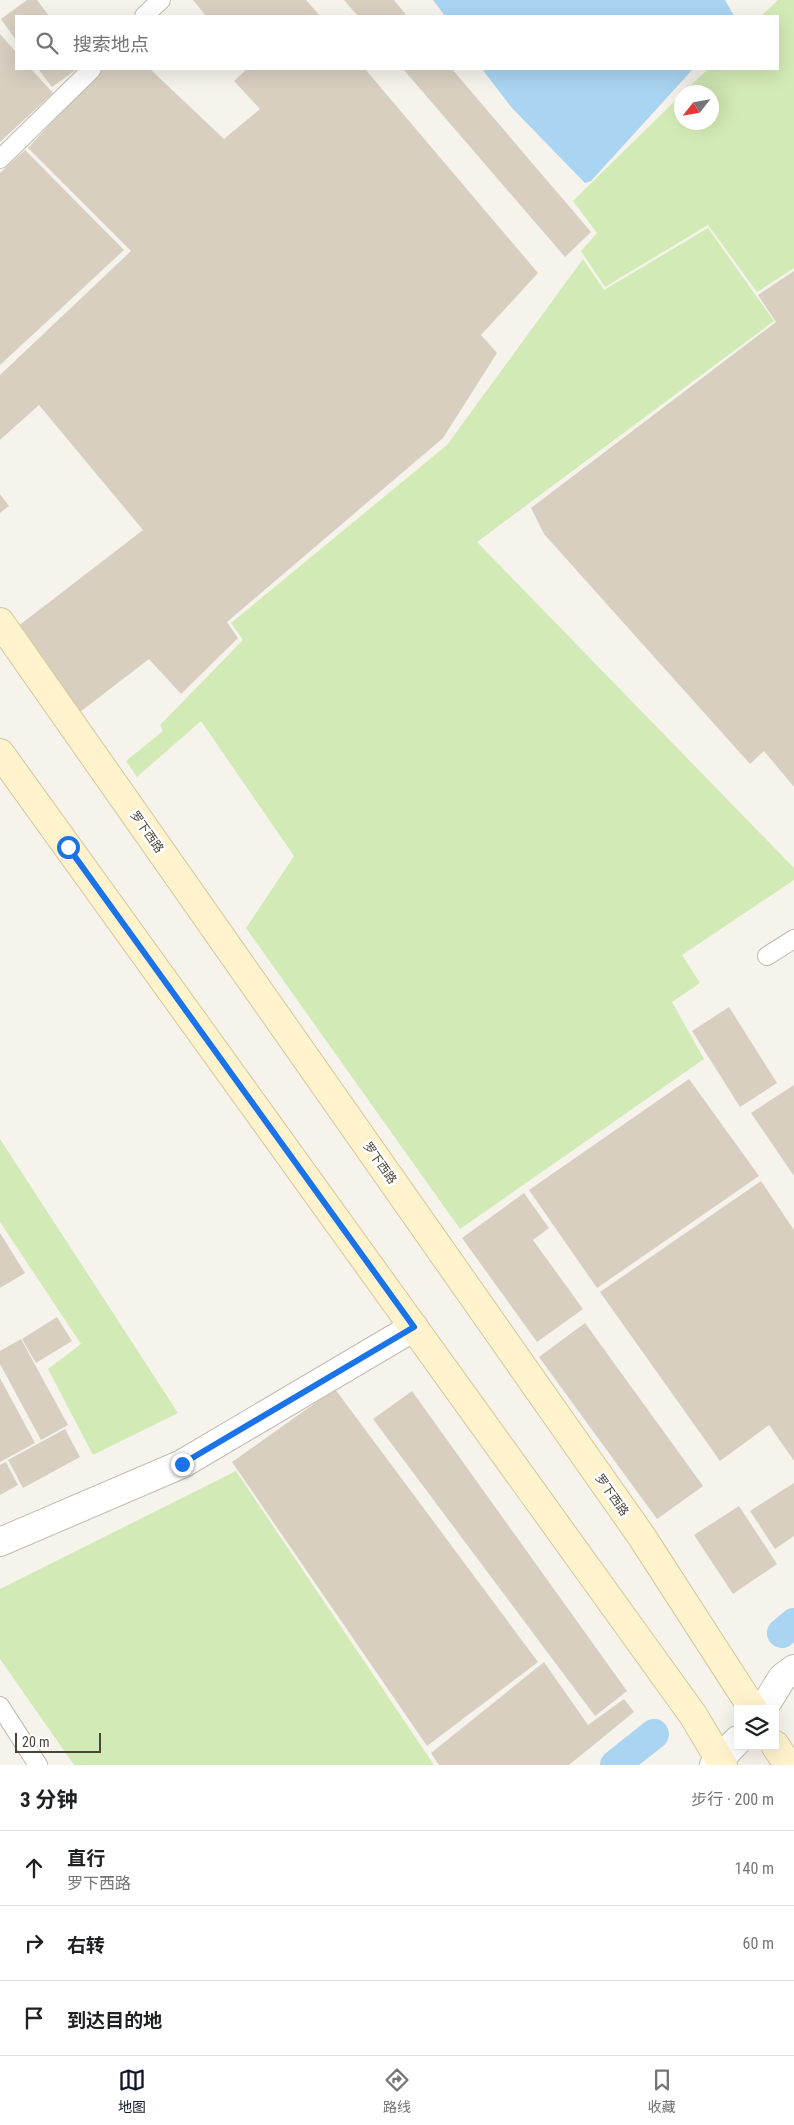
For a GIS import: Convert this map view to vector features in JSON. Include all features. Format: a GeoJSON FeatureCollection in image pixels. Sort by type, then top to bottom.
{"type":"FeatureCollection","features":[{"type":"Feature","properties":{"kind":"main road","name":"罗下西路"},"geometry":{"type":"LineString","coordinates":[[0,622],[642,1537],[750,1705]]}},
{"type":"Feature","properties":{"kind":"main road"},"geometry":{"type":"LineString","coordinates":[[0,753],[693,1715],[719,1763]]}},
{"type":"Feature","properties":{"kind":"main road"},"geometry":{"type":"LineString","coordinates":[[779,1750],[788,1765]]}},
{"type":"Feature","properties":{"kind":"street"},"geometry":{"type":"LineString","coordinates":[[0,1542],[182,1464],[414,1327]]}},
{"type":"Feature","properties":{"kind":"street"},"geometry":{"type":"LineString","coordinates":[[765,1705],[782,1678],[794,1668]]}},
{"type":"Feature","properties":{"kind":"street"},"geometry":{"type":"LineString","coordinates":[[719,1763],[734,1745]]}},
{"type":"Feature","properties":{"kind":"lane"},"geometry":{"type":"LineString","coordinates":[[145,15],[160,0]]}},
{"type":"Feature","properties":{"kind":"lane"},"geometry":{"type":"LineString","coordinates":[[0,159],[91,70]]}},
{"type":"Feature","properties":{"kind":"lane"},"geometry":{"type":"LineString","coordinates":[[767,956],[794,939]]}},
{"type":"Feature","properties":{"kind":"lane"},"geometry":{"type":"LineString","coordinates":[[0,1706],[38,1765]]}},
{"type":"Feature","properties":{"kind":"green space"},"geometry":{"type":"Polygon","coordinates":[[[778,0],[794,0],[794,268],[757,292],[708,225],[605,287],[581,251],[597,233],[573,201],[674,102],[674,130],[719,130],[719,85],[691,85],[707,70],[779,70],[779,15],[762,15],[778,0]]]}},
{"type":"Feature","properties":{"kind":"green space"},"geometry":{"type":"Polygon","coordinates":[[[708,228],[774,321],[477,542],[794,868],[794,880],[682,955],[700,983],[672,1002],[704,1059],[460,1229],[246,928],[294,856],[201,721],[137,777],[126,761],[163,731],[160,725],[243,640],[231,623],[447,445],[583,259],[604,290],[708,228]]]}},
{"type":"Feature","properties":{"kind":"green space"},"geometry":{"type":"Polygon","coordinates":[[[0,1139],[178,1413],[93,1455],[48,1369],[81,1344],[0,1222],[0,1139]]]}},
{"type":"Feature","properties":{"kind":"green space"},"geometry":{"type":"Polygon","coordinates":[[[236,1471],[434,1765],[74,1765],[0,1659],[0,1589],[236,1471]]]}},
{"type":"Feature","properties":{"kind":"water"},"geometry":{"type":"Polygon","coordinates":[[[433,0],[725,0],[733,15],[444,15],[433,0]]]}},
{"type":"Feature","properties":{"kind":"water"},"geometry":{"type":"Polygon","coordinates":[[[483,70],[692,70],[678,85],[674,85],[674,90],[591,181],[585,183],[512,108],[483,70]]]}},
{"type":"Feature","properties":{"kind":"building"},"geometry":{"type":"Polygon","coordinates":[[[27,0],[37,0],[48,15],[15,15],[15,39],[1,19],[27,0]]]}},
{"type":"Feature","properties":{"kind":"building"},"geometry":{"type":"Polygon","coordinates":[[[193,0],[306,0],[319,15],[205,15],[193,0]]]}},
{"type":"Feature","properties":{"kind":"building"},"geometry":{"type":"Polygon","coordinates":[[[344,0],[394,0],[406,15],[357,15],[344,0]]]}},
{"type":"Feature","properties":{"kind":"building"},"geometry":{"type":"Polygon","coordinates":[[[0,34],[15,51],[15,70],[32,70],[53,93],[0,142],[0,34]]]}},
{"type":"Feature","properties":{"kind":"building"},"geometry":{"type":"Polygon","coordinates":[[[39,70],[76,70],[52,87],[39,70]]]}},
{"type":"Feature","properties":{"kind":"building"},"geometry":{"type":"Polygon","coordinates":[[[100,70],[151,70],[224,139],[260,109],[234,81],[246,70],[366,70],[538,273],[481,335],[497,353],[443,438],[227,622],[238,638],[181,694],[149,659],[80,712],[17,627],[143,530],[39,405],[0,440],[0,375],[131,251],[28,148],[100,70]]]}},
{"type":"Feature","properties":{"kind":"building"},"geometry":{"type":"Polygon","coordinates":[[[404,70],[453,70],[591,232],[565,257],[404,70]]]}},
{"type":"Feature","properties":{"kind":"building"},"geometry":{"type":"Polygon","coordinates":[[[25,150],[124,250],[0,365],[0,173],[25,150]]]}},
{"type":"Feature","properties":{"kind":"building"},"geometry":{"type":"Polygon","coordinates":[[[794,271],[794,787],[764,751],[750,764],[544,534],[531,508],[776,322],[758,295],[794,271]]]}},
{"type":"Feature","properties":{"kind":"building"},"geometry":{"type":"Polygon","coordinates":[[[0,494],[9,506],[0,513],[0,494]]]}},
{"type":"Feature","properties":{"kind":"building"},"geometry":{"type":"Polygon","coordinates":[[[729,1007],[777,1083],[740,1107],[692,1031],[729,1007]]]}},
{"type":"Feature","properties":{"kind":"building"},"geometry":{"type":"Polygon","coordinates":[[[689,1079],[759,1176],[597,1288],[529,1190],[689,1079]]]}},
{"type":"Feature","properties":{"kind":"building"},"geometry":{"type":"Polygon","coordinates":[[[794,1085],[794,1176],[751,1113],[794,1085]]]}},
{"type":"Feature","properties":{"kind":"building"},"geometry":{"type":"Polygon","coordinates":[[[761,1181],[794,1230],[794,1461],[769,1425],[720,1461],[600,1292],[761,1181]]]}},
{"type":"Feature","properties":{"kind":"building"},"geometry":{"type":"Polygon","coordinates":[[[524,1193],[549,1228],[533,1240],[583,1309],[537,1342],[462,1238],[524,1193]]]}},
{"type":"Feature","properties":{"kind":"building"},"geometry":{"type":"Polygon","coordinates":[[[0,1233],[25,1273],[0,1288],[0,1233]]]}},
{"type":"Feature","properties":{"kind":"building"},"geometry":{"type":"Polygon","coordinates":[[[57,1317],[72,1341],[36,1363],[22,1339],[57,1317]]]}},
{"type":"Feature","properties":{"kind":"building"},"geometry":{"type":"Polygon","coordinates":[[[585,1323],[703,1486],[657,1519],[539,1357],[585,1323]]]}},
{"type":"Feature","properties":{"kind":"building"},"geometry":{"type":"Polygon","coordinates":[[[21,1339],[68,1425],[41,1440],[0,1364],[0,1351],[21,1339]]]}},
{"type":"Feature","properties":{"kind":"building"},"geometry":{"type":"Polygon","coordinates":[[[0,1378],[35,1443],[0,1462],[0,1378]]]}},
{"type":"Feature","properties":{"kind":"building"},"geometry":{"type":"Polygon","coordinates":[[[335,1389],[538,1662],[427,1746],[232,1462],[335,1389]]]}},
{"type":"Feature","properties":{"kind":"building"},"geometry":{"type":"Polygon","coordinates":[[[412,1391],[627,1691],[595,1716],[373,1419],[412,1391]]]}},
{"type":"Feature","properties":{"kind":"building"},"geometry":{"type":"Polygon","coordinates":[[[65,1429],[80,1457],[23,1488],[8,1460],[65,1429]]]}},
{"type":"Feature","properties":{"kind":"building"},"geometry":{"type":"Polygon","coordinates":[[[6,1462],[18,1485],[0,1495],[0,1465],[6,1462]]]}},
{"type":"Feature","properties":{"kind":"building"},"geometry":{"type":"Polygon","coordinates":[[[794,1483],[794,1536],[775,1549],[750,1511],[794,1483]]]}},
{"type":"Feature","properties":{"kind":"building"},"geometry":{"type":"Polygon","coordinates":[[[739,1506],[777,1564],[733,1594],[694,1535],[739,1506]]]}},
{"type":"Feature","properties":{"kind":"building"},"geometry":{"type":"Polygon","coordinates":[[[544,1662],[588,1725],[624,1699],[634,1712],[569,1765],[439,1765],[431,1753],[544,1662]]]}},
{"type":"Feature","properties":{"kind":"waterway"},"geometry":{"type":"LineString","coordinates":[[782,1633],[794,1623]]}},
{"type":"Feature","properties":{"kind":"waterway"},"geometry":{"type":"LineString","coordinates":[[615,1765],[654,1734]]}},
{"type":"Feature","properties":{"kind":"route"},"geometry":{"type":"LineString","coordinates":[[68,847],[414,1327],[182,1464]]}}]}
